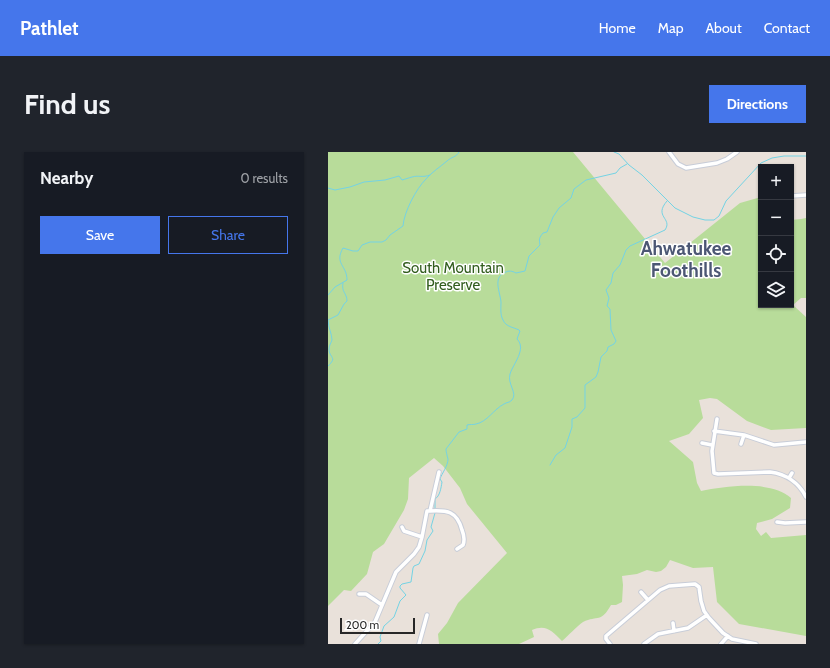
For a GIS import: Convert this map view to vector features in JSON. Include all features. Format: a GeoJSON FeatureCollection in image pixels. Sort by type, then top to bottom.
{"type":"FeatureCollection","features":[{"type":"Feature","properties":{"kind":"street"},"geometry":{"type":"LineString","coordinates":[[669,152],[678,164],[686,168],[717,163],[727,159],[737,152]]}},
{"type":"Feature","properties":{"kind":"street"},"geometry":{"type":"LineString","coordinates":[[794,196],[806,195]]}},
{"type":"Feature","properties":{"kind":"street"},"geometry":{"type":"LineString","coordinates":[[716,420],[712,445],[714,473],[778,473],[790,478],[797,484],[806,497]]}},
{"type":"Feature","properties":{"kind":"street"},"geometry":{"type":"LineString","coordinates":[[714,431],[744,435],[774,445],[806,442]]}},
{"type":"Feature","properties":{"kind":"street"},"geometry":{"type":"LineString","coordinates":[[741,444],[744,435]]}},
{"type":"Feature","properties":{"kind":"street"},"geometry":{"type":"LineString","coordinates":[[702,443],[712,445]]}},
{"type":"Feature","properties":{"kind":"street"},"geometry":{"type":"LineString","coordinates":[[355,644],[375,622],[396,572],[419,547],[427,511],[430,511],[439,472]]}},
{"type":"Feature","properties":{"kind":"street"},"geometry":{"type":"LineString","coordinates":[[790,478],[792,473]]}},
{"type":"Feature","properties":{"kind":"street"},"geometry":{"type":"LineString","coordinates":[[430,511],[450,512],[457,517],[465,537],[463,545],[458,549]]}},
{"type":"Feature","properties":{"kind":"street"},"geometry":{"type":"LineString","coordinates":[[777,522],[785,524],[806,522]]}},
{"type":"Feature","properties":{"kind":"street"},"geometry":{"type":"LineString","coordinates":[[402,527],[404,531],[422,537]]}},
{"type":"Feature","properties":{"kind":"street"},"geometry":{"type":"LineString","coordinates":[[610,644],[606,639],[606,636],[648,600],[666,587],[695,584],[698,584],[702,605],[707,616],[728,636],[742,642],[756,644]]}},
{"type":"Feature","properties":{"kind":"street"},"geometry":{"type":"LineString","coordinates":[[642,592],[648,600]]}},
{"type":"Feature","properties":{"kind":"street"},"geometry":{"type":"LineString","coordinates":[[359,594],[366,594],[382,605]]}},
{"type":"Feature","properties":{"kind":"street"},"geometry":{"type":"LineString","coordinates":[[419,644],[427,615]]}},
{"type":"Feature","properties":{"kind":"street"},"geometry":{"type":"LineString","coordinates":[[644,644],[658,634],[688,628],[707,616]]}},
{"type":"Feature","properties":{"kind":"street"},"geometry":{"type":"LineString","coordinates":[[673,623],[674,631]]}},
{"type":"Feature","properties":{"kind":"street"},"geometry":{"type":"LineString","coordinates":[[721,644],[728,636]]}},
{"type":"Feature","properties":{"kind":"green space","name":"South Mountain Preserve"},"geometry":{"type":"Polygon","coordinates":[[[328,152],[573,152],[665,263],[740,203],[758,198],[758,308],[794,308],[794,306],[806,317],[806,428],[771,430],[747,421],[717,399],[710,398],[699,400],[703,418],[689,434],[669,441],[693,462],[697,483],[701,491],[736,486],[761,487],[782,492],[791,498],[790,508],[772,519],[757,523],[756,529],[761,536],[766,532],[771,538],[806,535],[806,636],[739,624],[717,602],[713,567],[693,568],[670,560],[666,567],[661,571],[656,572],[647,570],[637,574],[622,576],[622,602],[616,605],[611,605],[608,611],[599,618],[583,622],[562,641],[545,628],[537,628],[532,630],[534,637],[519,644],[439,644],[438,634],[447,623],[458,603],[507,553],[467,504],[460,488],[443,466],[434,458],[409,478],[408,499],[404,510],[384,544],[373,552],[367,574],[351,591],[344,590],[328,606],[328,152]]]}},
{"type":"Feature","properties":{"kind":"green space"},"geometry":{"type":"Polygon","coordinates":[[[806,218],[806,298],[801,298],[794,304],[794,220],[806,218]]]}},
{"type":"Feature","properties":{"kind":"waterway"},"geometry":{"type":"LineString","coordinates":[[328,295],[335,287],[347,280],[345,271],[340,261],[343,248],[358,251],[362,245],[370,242],[382,242],[386,240],[390,235],[403,226],[408,208],[422,183],[428,176],[459,152]]}},
{"type":"Feature","properties":{"kind":"waterway"},"geometry":{"type":"LineString","coordinates":[[614,152],[619,154],[629,165],[642,175],[675,208],[693,217],[705,220],[714,220],[719,216],[726,201],[761,163],[772,158],[784,156],[806,156]]}},
{"type":"Feature","properties":{"kind":"waterway"},"geometry":{"type":"LineString","coordinates":[[435,510],[435,499],[437,498],[441,489],[442,482],[440,479],[448,462],[446,449],[459,432],[467,429],[467,425],[484,421],[500,406],[511,401],[514,397],[509,378],[520,352],[521,347],[517,339],[520,331],[506,324],[502,318],[498,286],[499,278],[507,271],[516,273],[525,271],[529,256],[540,245],[539,240],[541,236],[543,233],[547,232],[553,217],[559,208],[571,198],[574,189],[586,180],[616,173],[620,168],[627,164]]}},
{"type":"Feature","properties":{"kind":"waterway"},"geometry":{"type":"LineString","coordinates":[[328,188],[335,190],[364,182],[385,180],[399,176],[402,180],[414,176],[430,175]]}},
{"type":"Feature","properties":{"kind":"waterway"},"geometry":{"type":"LineString","coordinates":[[550,465],[556,455],[565,448],[572,427],[572,419],[577,417],[585,408],[585,385],[596,377],[601,357],[607,351],[608,347],[616,341],[611,330],[610,309],[607,306],[609,298],[606,290],[611,283],[613,273],[620,265],[626,250],[630,246],[665,230],[667,223],[662,211],[663,206],[667,201]]}},
{"type":"Feature","properties":{"kind":"waterway"},"geometry":{"type":"LineString","coordinates":[[328,366],[333,359],[329,352],[332,340],[328,320],[338,315],[347,301],[343,283]]}},
{"type":"Feature","properties":{"kind":"waterway"},"geometry":{"type":"LineString","coordinates":[[378,644],[381,641],[380,637],[384,626],[394,617],[400,601],[406,595],[400,586],[411,582],[413,568],[419,564],[425,551],[427,540],[433,531],[431,527],[435,513]]}},
{"type":"Feature","properties":{"kind":"district","name":"Ahwatukee Foothills"},"geometry":{"type":"Point","coordinates":[686,259]}}]}
